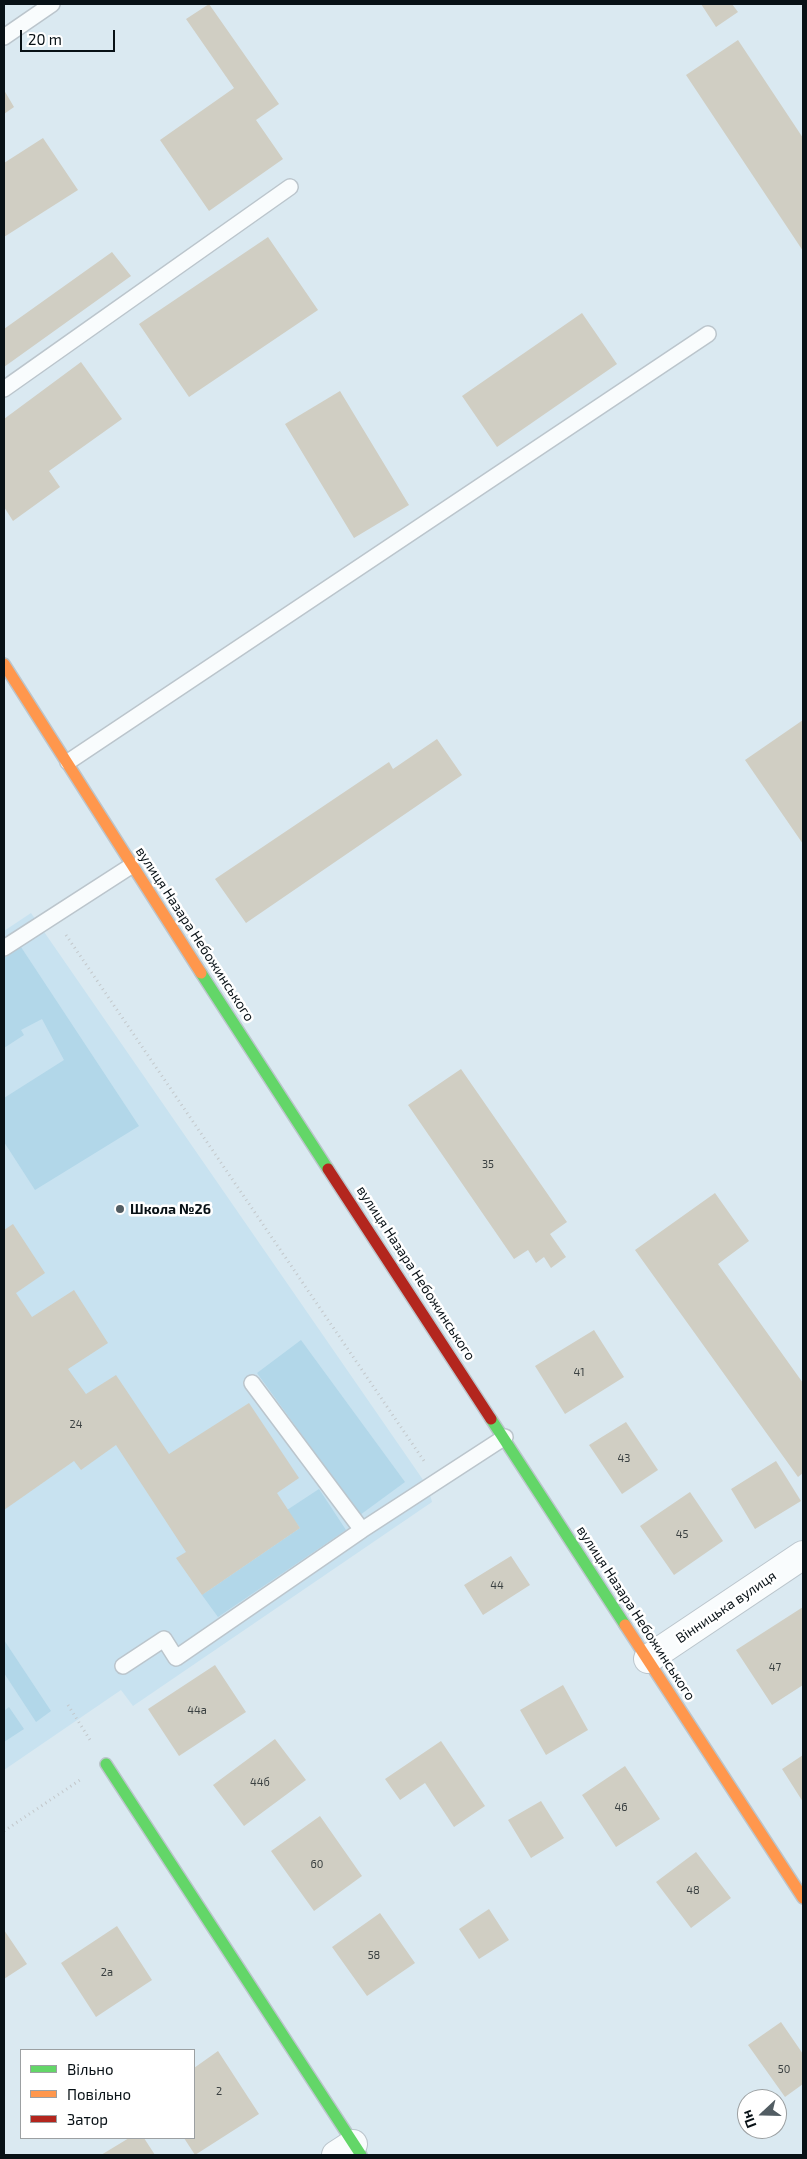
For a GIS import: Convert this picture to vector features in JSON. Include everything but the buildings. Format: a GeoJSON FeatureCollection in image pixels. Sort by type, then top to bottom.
{"type":"FeatureCollection","features":[{"type":"Feature","properties":{"kind":"street","name":"вулиця Назара Небожинського"},"geometry":{"type":"LineString","coordinates":[[4,664],[68,762],[132,866],[505,1436],[803,1898]]}},
{"type":"Feature","properties":{"kind":"street","name":"Вінницька вулиця"},"geometry":{"type":"LineString","coordinates":[[648,1659],[803,1555]]}},
{"type":"Feature","properties":{"kind":"street"},"geometry":{"type":"LineString","coordinates":[[106,1764],[350,2151]]}},
{"type":"Feature","properties":{"kind":"lane"},"geometry":{"type":"LineString","coordinates":[[4,37],[52,4]]}},
{"type":"Feature","properties":{"kind":"lane"},"geometry":{"type":"LineString","coordinates":[[4,389],[290,188]]}},
{"type":"Feature","properties":{"kind":"lane"},"geometry":{"type":"LineString","coordinates":[[68,762],[708,334]]}},
{"type":"Feature","properties":{"kind":"lane"},"geometry":{"type":"LineString","coordinates":[[4,948],[132,866]]}},
{"type":"Feature","properties":{"kind":"lane"},"geometry":{"type":"LineString","coordinates":[[252,1383],[362,1530]]}},
{"type":"Feature","properties":{"kind":"lane"},"geometry":{"type":"LineString","coordinates":[[123,1666],[164,1639],[176,1658],[362,1530],[438,1482],[505,1436]]}},
{"type":"Feature","properties":{"kind":"path"},"geometry":{"type":"LineString","coordinates":[[53,916],[438,1482]]}},
{"type":"Feature","properties":{"kind":"path"},"geometry":{"type":"LineString","coordinates":[[4,1831],[106,1764],[68,1705]]}},
{"type":"Feature","properties":{"kind":"shaded area","name":"Школа №26"},"geometry":{"type":"Polygon","coordinates":[[[31,913],[428,1487],[432,1502],[133,1706],[121,1690],[4,1770],[4,931],[31,913]]]}},
{"type":"Feature","properties":{"kind":"shaded area"},"geometry":{"type":"Polygon","coordinates":[[[21,947],[139,1126],[35,1190],[4,1142],[4,1098],[64,1060],[42,1019],[21,1030],[24,1035],[4,1048],[4,958],[21,947]]]}},
{"type":"Feature","properties":{"kind":"shaded area"},"geometry":{"type":"Polygon","coordinates":[[[301,1340],[405,1482],[360,1515],[257,1373],[301,1340]]]}},
{"type":"Feature","properties":{"kind":"shaded area"},"geometry":{"type":"Polygon","coordinates":[[[319,1489],[346,1530],[218,1617],[202,1595],[300,1528],[287,1510],[319,1489]]]}},
{"type":"Feature","properties":{"kind":"shaded area"},"geometry":{"type":"Polygon","coordinates":[[[4,1640],[51,1711],[36,1722],[4,1673],[4,1640]]]}},
{"type":"Feature","properties":{"kind":"shaded area"},"geometry":{"type":"Polygon","coordinates":[[[9,1707],[24,1729],[4,1742],[4,1711],[9,1707]]]}},
{"type":"Feature","properties":{"kind":"traffic: fast"},"geometry":{"type":"LineString","coordinates":[[201,973],[328,1169]]}},
{"type":"Feature","properties":{"kind":"traffic: fast"},"geometry":{"type":"LineString","coordinates":[[491,1419],[625,1625]]}},
{"type":"Feature","properties":{"kind":"traffic: fast"},"geometry":{"type":"LineString","coordinates":[[106,1764],[361,2155]]}},
{"type":"Feature","properties":{"kind":"traffic: slow"},"geometry":{"type":"LineString","coordinates":[[4,664],[201,973]]}},
{"type":"Feature","properties":{"kind":"traffic: slow"},"geometry":{"type":"LineString","coordinates":[[625,1625],[803,1898]]}},
{"type":"Feature","properties":{"kind":"traffic: jam"},"geometry":{"type":"LineString","coordinates":[[328,1169],[491,1419]]}},
{"type":"Feature","properties":{"kind":"place","name":"Школа №26"},"geometry":{"type":"Point","coordinates":[120,1209]}}]}
